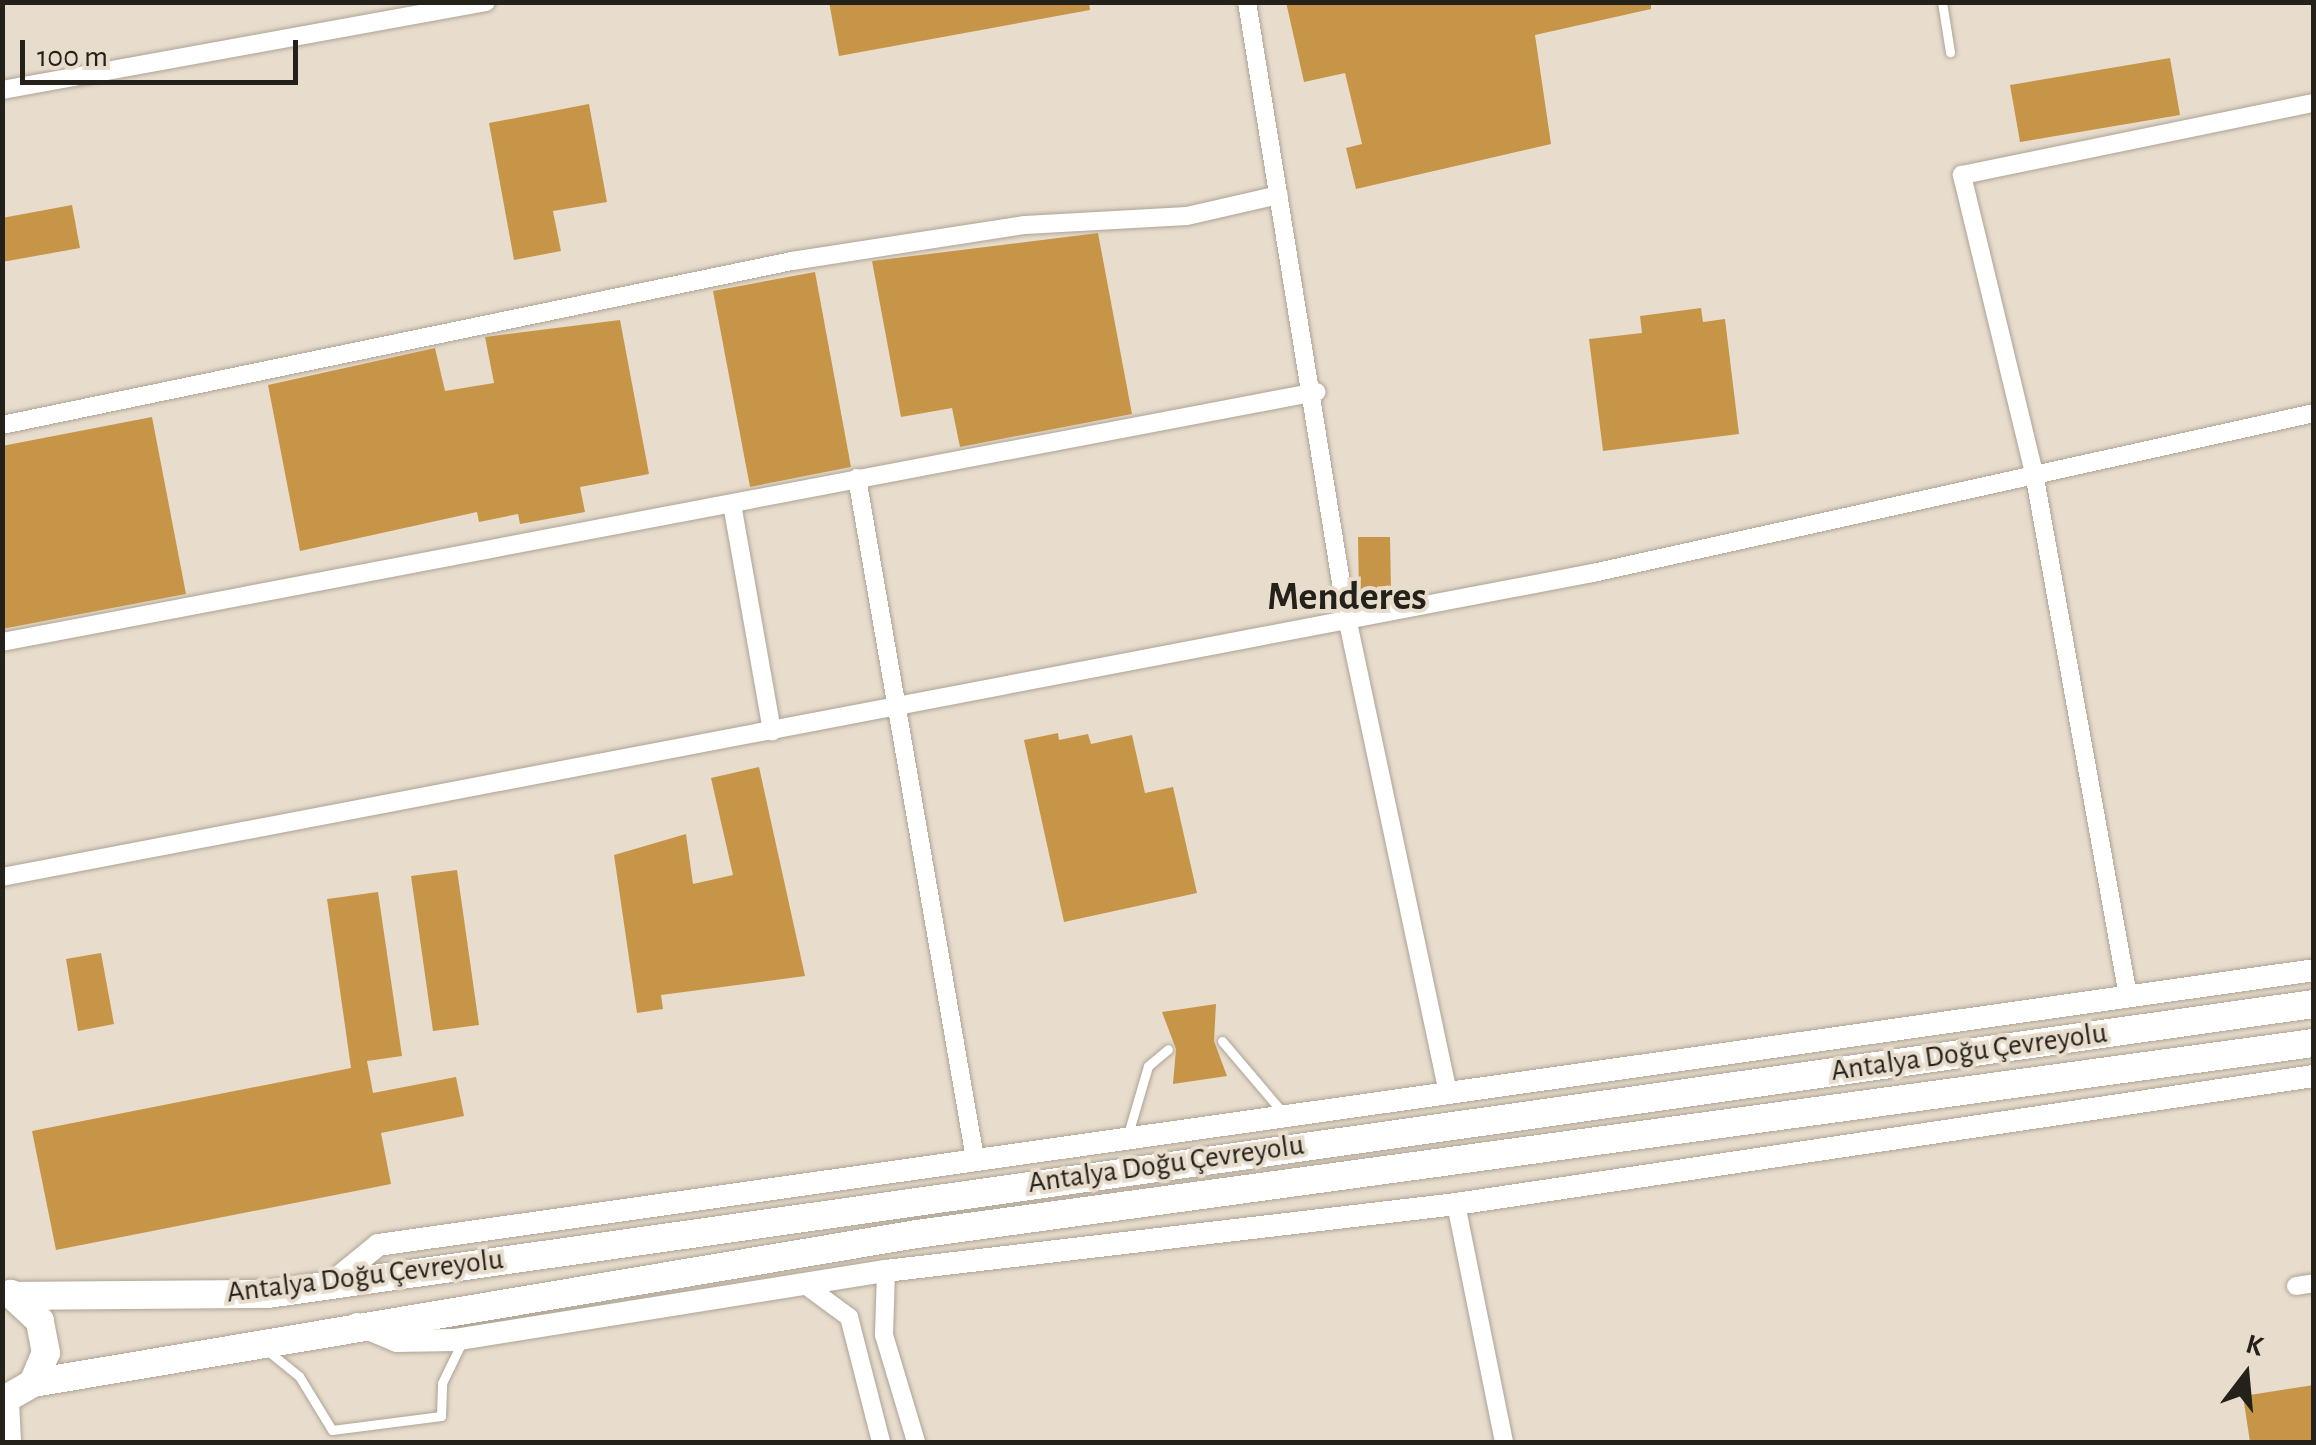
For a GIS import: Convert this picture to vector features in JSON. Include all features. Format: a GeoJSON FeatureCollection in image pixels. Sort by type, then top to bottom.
{"type":"FeatureCollection","features":[{"type":"Feature","properties":{"kind":"main road","name":"Antalya Doğu Çevreyolu"},"geometry":{"type":"LineString","coordinates":[[7,1292],[329,1285],[2314,1004]]}},
{"type":"Feature","properties":{"kind":"main road","name":"Antalya Doğu Çevreyolu"},"geometry":{"type":"LineString","coordinates":[[32,1384],[354,1322],[916,1234],[2314,1043]]}},
{"type":"Feature","properties":{"kind":"main road"},"geometry":{"type":"LineString","coordinates":[[5,1401],[32,1384],[46,1337],[7,1292]]}},
{"type":"Feature","properties":{"kind":"street"},"geometry":{"type":"LineString","coordinates":[[2,90],[486,2]]}},
{"type":"Feature","properties":{"kind":"street"},"geometry":{"type":"LineString","coordinates":[[1247,2],[1316,392],[1346,613],[1448,1094]]}},
{"type":"Feature","properties":{"kind":"street"},"geometry":{"type":"LineString","coordinates":[[2128,996],[2034,473],[1962,175],[2314,103]]}},
{"type":"Feature","properties":{"kind":"street"},"geometry":{"type":"LineString","coordinates":[[2,425],[792,261],[1025,225],[1187,216],[1279,195]]}},
{"type":"Feature","properties":{"kind":"street"},"geometry":{"type":"LineString","coordinates":[[2,642],[1316,392]]}},
{"type":"Feature","properties":{"kind":"street"},"geometry":{"type":"LineString","coordinates":[[2,877],[772,732],[1346,613],[1593,572],[2314,414]]}},
{"type":"Feature","properties":{"kind":"street"},"geometry":{"type":"LineString","coordinates":[[857,478],[893,708],[975,1158]]}},
{"type":"Feature","properties":{"kind":"street"},"geometry":{"type":"LineString","coordinates":[[732,504],[772,732]]}},
{"type":"Feature","properties":{"kind":"street"},"geometry":{"type":"LineString","coordinates":[[329,1285],[378,1245],[1128,1134],[1448,1094],[2314,970]]}},
{"type":"Feature","properties":{"kind":"street"},"geometry":{"type":"LineString","coordinates":[[354,1322],[398,1341],[464,1338],[886,1271],[1456,1204],[2314,1076]]}},
{"type":"Feature","properties":{"kind":"street"},"geometry":{"type":"LineString","coordinates":[[1456,1204],[1504,1442]]}},
{"type":"Feature","properties":{"kind":"street"},"geometry":{"type":"LineString","coordinates":[[886,1271],[884,1336],[916,1442]]}},
{"type":"Feature","properties":{"kind":"street"},"geometry":{"type":"LineString","coordinates":[[803,1284],[849,1317],[880,1442]]}},
{"type":"Feature","properties":{"kind":"street"},"geometry":{"type":"LineString","coordinates":[[5,1401],[10,1442]]}},
{"type":"Feature","properties":{"kind":"lane"},"geometry":{"type":"LineString","coordinates":[[1942,2],[1950,52]]}},
{"type":"Feature","properties":{"kind":"lane"},"geometry":{"type":"LineString","coordinates":[[1222,1042],[1285,1115]]}},
{"type":"Feature","properties":{"kind":"lane"},"geometry":{"type":"LineString","coordinates":[[1128,1134],[1148,1066],[1168,1049]]}},
{"type":"Feature","properties":{"kind":"lane"},"geometry":{"type":"LineString","coordinates":[[254,1340],[299,1376],[332,1430],[442,1416],[442,1383],[464,1338]]}},
{"type":"Feature","properties":{"kind":"building"},"geometry":{"type":"Polygon","coordinates":[[[829,2],[1089,2],[1090,10],[839,56],[829,2]]]}},
{"type":"Feature","properties":{"kind":"building"},"geometry":{"type":"Polygon","coordinates":[[[1286,2],[1651,2],[1651,9],[1535,35],[1551,144],[1356,189],[1346,148],[1362,144],[1345,73],[1304,82],[1286,2]]]}},
{"type":"Feature","properties":{"kind":"building"},"geometry":{"type":"Polygon","coordinates":[[[2170,58],[2180,115],[2020,142],[2010,85],[2170,58]]]}},
{"type":"Feature","properties":{"kind":"building"},"geometry":{"type":"Polygon","coordinates":[[[589,104],[607,202],[553,211],[561,251],[514,260],[489,123],[589,104]]]}},
{"type":"Feature","properties":{"kind":"building"},"geometry":{"type":"Polygon","coordinates":[[[72,205],[80,248],[2,262],[2,218],[72,205]]]}},
{"type":"Feature","properties":{"kind":"building"},"geometry":{"type":"Polygon","coordinates":[[[1098,233],[1132,414],[960,447],[952,408],[901,417],[872,261],[1098,233]]]}},
{"type":"Feature","properties":{"kind":"building"},"geometry":{"type":"Polygon","coordinates":[[[815,272],[851,467],[750,487],[713,291],[815,272]]]}},
{"type":"Feature","properties":{"kind":"building"},"geometry":{"type":"Polygon","coordinates":[[[1701,308],[1703,322],[1725,319],[1739,434],[1603,451],[1589,339],[1642,333],[1640,316],[1701,308]]]}},
{"type":"Feature","properties":{"kind":"building"},"geometry":{"type":"Polygon","coordinates":[[[620,320],[649,474],[580,487],[585,512],[520,524],[518,514],[479,522],[477,512],[300,551],[268,385],[435,348],[445,391],[494,383],[485,337],[620,320]]]}},
{"type":"Feature","properties":{"kind":"building"},"geometry":{"type":"Polygon","coordinates":[[[152,417],[186,594],[2,629],[2,446],[152,417]]]}},
{"type":"Feature","properties":{"kind":"building"},"geometry":{"type":"Polygon","coordinates":[[[1358,537],[1390,537],[1391,592],[1359,593],[1358,537]]]}},
{"type":"Feature","properties":{"kind":"building"},"geometry":{"type":"Polygon","coordinates":[[[1058,733],[1059,740],[1088,734],[1091,744],[1132,735],[1145,793],[1173,787],[1197,893],[1064,922],[1024,740],[1058,733]]]}},
{"type":"Feature","properties":{"kind":"building"},"geometry":{"type":"Polygon","coordinates":[[[759,767],[805,976],[661,995],[663,1009],[637,1013],[614,855],[686,834],[693,884],[733,875],[711,778],[759,767]]]}},
{"type":"Feature","properties":{"kind":"building"},"geometry":{"type":"Polygon","coordinates":[[[457,870],[479,1025],[433,1031],[411,876],[457,870]]]}},
{"type":"Feature","properties":{"kind":"building"},"geometry":{"type":"Polygon","coordinates":[[[378,892],[402,1056],[367,1061],[373,1093],[456,1077],[464,1116],[381,1133],[391,1184],[56,1250],[32,1131],[351,1068],[327,899],[378,892]]]}},
{"type":"Feature","properties":{"kind":"building"},"geometry":{"type":"Polygon","coordinates":[[[101,953],[114,1024],[78,1031],[66,959],[101,953]]]}},
{"type":"Feature","properties":{"kind":"building"},"geometry":{"type":"Polygon","coordinates":[[[1216,1004],[1214,1041],[1227,1076],[1173,1084],[1176,1049],[1162,1012],[1216,1004]]]}},
{"type":"Feature","properties":{"kind":"building"},"geometry":{"type":"Polygon","coordinates":[[[2314,1385],[2314,1442],[2250,1442],[2243,1396],[2314,1385]]]}},
{"type":"Feature","properties":{"kind":"district","name":"Menderes"},"geometry":{"type":"Point","coordinates":[1347,597]}}]}
